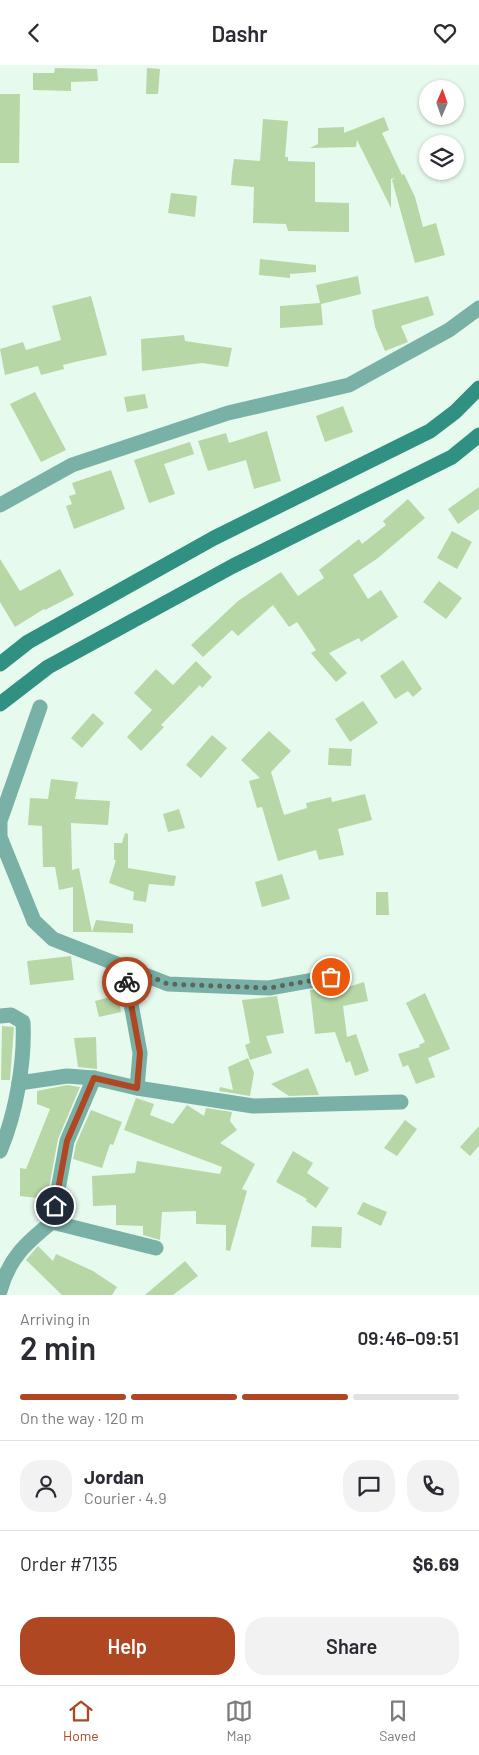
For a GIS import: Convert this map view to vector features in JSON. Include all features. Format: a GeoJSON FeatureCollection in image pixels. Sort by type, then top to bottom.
{"type":"FeatureCollection","features":[{"type":"Feature","properties":{"kind":"main road"},"geometry":{"type":"LineString","coordinates":[[0,663],[28,642],[214,538],[430,431],[455,412],[479,388]]}},
{"type":"Feature","properties":{"kind":"main road"},"geometry":{"type":"LineString","coordinates":[[0,704],[48,667],[232,566],[452,457],[479,435]]}},
{"type":"Feature","properties":{"kind":"street"},"geometry":{"type":"LineString","coordinates":[[0,505],[72,465],[228,413],[349,385],[449,330],[479,307]]}},
{"type":"Feature","properties":{"kind":"street"},"geometry":{"type":"LineString","coordinates":[[40,707],[0,823],[0,837],[34,921],[53,939],[124,965],[168,984],[269,988],[331,977]]}},
{"type":"Feature","properties":{"kind":"street"},"geometry":{"type":"LineString","coordinates":[[124,965],[140,1053],[137,1088]]}},
{"type":"Feature","properties":{"kind":"street"},"geometry":{"type":"LineString","coordinates":[[0,1016],[11,1015],[23,1022],[19,1083],[0,1151]]}},
{"type":"Feature","properties":{"kind":"street"},"geometry":{"type":"LineString","coordinates":[[19,1083],[67,1076],[94,1078],[137,1088],[253,1106],[401,1102]]}},
{"type":"Feature","properties":{"kind":"street"},"geometry":{"type":"LineString","coordinates":[[0,1291],[4,1276],[25,1243],[52,1222],[67,1141],[94,1078]]}},
{"type":"Feature","properties":{"kind":"street"},"geometry":{"type":"LineString","coordinates":[[52,1222],[156,1248]]}},
{"type":"Feature","properties":{"kind":"building"},"geometry":{"type":"Polygon","coordinates":[[[55,68],[97,69],[98,81],[71,82],[71,91],[33,90],[33,73],[54,73],[55,68]]]}},
{"type":"Feature","properties":{"kind":"building"},"geometry":{"type":"Polygon","coordinates":[[[147,68],[160,69],[158,94],[146,94],[147,68]]]}},
{"type":"Feature","properties":{"kind":"building"},"geometry":{"type":"Polygon","coordinates":[[[0,94],[20,94],[19,163],[0,163],[0,94]]]}},
{"type":"Feature","properties":{"kind":"building"},"geometry":{"type":"Polygon","coordinates":[[[384,117],[389,130],[382,133],[415,197],[423,227],[436,223],[445,255],[415,263],[392,180],[395,178],[391,179],[391,208],[357,140],[356,147],[310,148],[318,144],[318,128],[344,127],[344,133],[384,117]]]}},
{"type":"Feature","properties":{"kind":"building"},"geometry":{"type":"Polygon","coordinates":[[[263,119],[288,121],[285,157],[288,157],[288,161],[315,162],[315,202],[349,203],[349,232],[288,231],[286,224],[253,223],[254,187],[231,185],[232,172],[234,159],[260,161],[263,119]]]}},
{"type":"Feature","properties":{"kind":"building"},"geometry":{"type":"Polygon","coordinates":[[[171,193],[197,196],[195,217],[168,213],[171,193]]]}},
{"type":"Feature","properties":{"kind":"building"},"geometry":{"type":"Polygon","coordinates":[[[260,259],[316,265],[316,272],[290,274],[290,278],[259,275],[260,259]]]}},
{"type":"Feature","properties":{"kind":"building"},"geometry":{"type":"Polygon","coordinates":[[[358,276],[361,294],[321,304],[323,325],[280,328],[280,306],[320,303],[316,285],[358,276]]]}},
{"type":"Feature","properties":{"kind":"building"},"geometry":{"type":"Polygon","coordinates":[[[91,296],[107,355],[63,365],[64,369],[41,375],[38,366],[5,375],[0,349],[23,342],[26,350],[61,340],[52,306],[91,296]]]}},
{"type":"Feature","properties":{"kind":"building"},"geometry":{"type":"Polygon","coordinates":[[[428,296],[434,315],[401,326],[408,342],[385,351],[375,327],[372,310],[428,296]]]}},
{"type":"Feature","properties":{"kind":"building"},"geometry":{"type":"Polygon","coordinates":[[[184,335],[185,341],[232,348],[228,367],[202,363],[142,371],[141,339],[184,335]]]}},
{"type":"Feature","properties":{"kind":"building"},"geometry":{"type":"Polygon","coordinates":[[[35,392],[66,450],[41,462],[10,404],[35,392]]]}},
{"type":"Feature","properties":{"kind":"building"},"geometry":{"type":"Polygon","coordinates":[[[145,394],[148,408],[127,412],[124,397],[145,394]]]}},
{"type":"Feature","properties":{"kind":"building"},"geometry":{"type":"Polygon","coordinates":[[[343,406],[353,432],[325,442],[316,416],[343,406]]]}},
{"type":"Feature","properties":{"kind":"building"},"geometry":{"type":"Polygon","coordinates":[[[267,431],[281,481],[254,489],[246,460],[208,471],[198,441],[226,433],[229,443],[267,431]]]}},
{"type":"Feature","properties":{"kind":"building"},"geometry":{"type":"Polygon","coordinates":[[[190,442],[194,454],[164,464],[175,494],[149,503],[134,460],[190,442]]]}},
{"type":"Feature","properties":{"kind":"building"},"geometry":{"type":"Polygon","coordinates":[[[111,470],[125,509],[74,529],[66,506],[72,504],[69,496],[76,494],[72,483],[111,470]]]}},
{"type":"Feature","properties":{"kind":"building"},"geometry":{"type":"Polygon","coordinates":[[[479,487],[479,509],[458,524],[448,509],[479,487]]]}},
{"type":"Feature","properties":{"kind":"building"},"geometry":{"type":"Polygon","coordinates":[[[408,499],[425,518],[378,558],[353,575],[368,599],[381,590],[398,617],[361,642],[359,638],[329,653],[347,673],[336,682],[311,653],[316,650],[297,622],[289,627],[273,605],[238,636],[232,630],[203,657],[191,645],[238,601],[281,572],[298,596],[324,578],[319,570],[359,539],[362,544],[386,525],[383,521],[408,499]]]}},
{"type":"Feature","properties":{"kind":"building"},"geometry":{"type":"Polygon","coordinates":[[[452,531],[472,542],[457,569],[437,558],[452,531]]]}},
{"type":"Feature","properties":{"kind":"building"},"geometry":{"type":"Polygon","coordinates":[[[0,559],[20,591],[60,569],[74,595],[44,609],[15,627],[0,602],[0,559]]]}},
{"type":"Feature","properties":{"kind":"building"},"geometry":{"type":"Polygon","coordinates":[[[439,581],[462,598],[446,619],[423,602],[439,581]]]}},
{"type":"Feature","properties":{"kind":"building"},"geometry":{"type":"Polygon","coordinates":[[[403,660],[422,689],[413,697],[408,691],[395,699],[380,676],[403,660]]]}},
{"type":"Feature","properties":{"kind":"building"},"geometry":{"type":"Polygon","coordinates":[[[196,661],[212,677],[202,688],[200,685],[161,725],[164,727],[141,751],[127,737],[152,710],[134,693],[156,669],[173,685],[196,661]]]}},
{"type":"Feature","properties":{"kind":"building"},"geometry":{"type":"Polygon","coordinates":[[[363,701],[378,723],[350,742],[335,719],[363,701]]]}},
{"type":"Feature","properties":{"kind":"building"},"geometry":{"type":"Polygon","coordinates":[[[93,713],[104,723],[82,748],[71,738],[93,713]]]}},
{"type":"Feature","properties":{"kind":"building"},"geometry":{"type":"Polygon","coordinates":[[[269,731],[291,751],[271,772],[284,815],[307,808],[306,803],[331,797],[332,802],[365,794],[372,820],[338,829],[344,855],[319,860],[316,850],[278,861],[262,807],[257,808],[249,781],[260,778],[241,760],[269,731]]]}},
{"type":"Feature","properties":{"kind":"building"},"geometry":{"type":"Polygon","coordinates":[[[212,735],[227,748],[201,778],[186,765],[212,735]]]}},
{"type":"Feature","properties":{"kind":"building"},"geometry":{"type":"Polygon","coordinates":[[[329,748],[352,749],[351,766],[328,765],[329,748]]]}},
{"type":"Feature","properties":{"kind":"building"},"geometry":{"type":"Polygon","coordinates":[[[51,779],[78,782],[75,799],[110,801],[108,825],[71,823],[72,870],[79,868],[92,932],[73,932],[73,887],[59,890],[55,867],[43,867],[42,826],[28,825],[30,798],[48,799],[51,779]]]}},
{"type":"Feature","properties":{"kind":"building"},"geometry":{"type":"Polygon","coordinates":[[[179,809],[185,828],[168,832],[163,814],[179,809]]]}},
{"type":"Feature","properties":{"kind":"building"},"geometry":{"type":"Polygon","coordinates":[[[125,833],[128,834],[128,868],[176,876],[174,886],[149,884],[146,902],[133,900],[134,892],[109,883],[116,860],[114,860],[114,843],[122,843],[125,833]]]}},
{"type":"Feature","properties":{"kind":"building"},"geometry":{"type":"Polygon","coordinates":[[[282,874],[290,899],[262,907],[255,882],[282,874]]]}},
{"type":"Feature","properties":{"kind":"building"},"geometry":{"type":"Polygon","coordinates":[[[376,892],[388,892],[389,915],[376,915],[376,892]]]}},
{"type":"Feature","properties":{"kind":"building"},"geometry":{"type":"Polygon","coordinates":[[[96,920],[133,924],[133,933],[92,932],[96,920]]]}},
{"type":"Feature","properties":{"kind":"building"},"geometry":{"type":"Polygon","coordinates":[[[71,956],[74,980],[30,985],[27,961],[71,956]]]}},
{"type":"Feature","properties":{"kind":"building"},"geometry":{"type":"Polygon","coordinates":[[[364,982],[368,1001],[343,1006],[347,1037],[356,1034],[369,1071],[355,1076],[350,1061],[346,1063],[335,1032],[315,1034],[310,990],[351,986],[364,982]]]}},
{"type":"Feature","properties":{"kind":"building"},"geometry":{"type":"Polygon","coordinates":[[[425,993],[450,1049],[428,1058],[435,1077],[416,1084],[408,1065],[403,1067],[398,1054],[420,1047],[419,1045],[425,1042],[406,1003],[425,993]]]}},
{"type":"Feature","properties":{"kind":"building"},"geometry":{"type":"Polygon","coordinates":[[[118,995],[121,1012],[99,1017],[95,1001],[118,995]]]}},
{"type":"Feature","properties":{"kind":"building"},"geometry":{"type":"Polygon","coordinates":[[[277,996],[284,1033],[266,1036],[272,1053],[250,1060],[245,1045],[250,1043],[242,1000],[277,996]]]}},
{"type":"Feature","properties":{"kind":"building"},"geometry":{"type":"Polygon","coordinates":[[[2,1026],[14,1027],[10,1080],[1,1080],[2,1026]]]}},
{"type":"Feature","properties":{"kind":"building"},"geometry":{"type":"Polygon","coordinates":[[[96,1037],[97,1069],[78,1067],[74,1038],[96,1037]]]}},
{"type":"Feature","properties":{"kind":"building"},"geometry":{"type":"Polygon","coordinates":[[[248,1058],[254,1073],[250,1096],[219,1091],[220,1087],[233,1090],[228,1067],[248,1058]]]}},
{"type":"Feature","properties":{"kind":"building"},"geometry":{"type":"Polygon","coordinates":[[[308,1068],[319,1095],[289,1096],[271,1084],[308,1068]]]}},
{"type":"Feature","properties":{"kind":"building"},"geometry":{"type":"Polygon","coordinates":[[[67,1085],[80,1087],[58,1139],[47,1199],[20,1196],[20,1168],[26,1169],[50,1109],[37,1104],[37,1091],[67,1085]]]}},
{"type":"Feature","properties":{"kind":"building"},"geometry":{"type":"Polygon","coordinates":[[[136,1098],[154,1104],[150,1115],[173,1124],[187,1105],[204,1116],[206,1108],[232,1112],[230,1121],[237,1130],[220,1143],[255,1164],[242,1189],[247,1191],[230,1251],[226,1250],[226,1225],[196,1224],[196,1211],[162,1212],[160,1240],[143,1235],[143,1226],[116,1225],[116,1205],[93,1206],[92,1176],[135,1173],[137,1161],[220,1174],[222,1167],[124,1130],[136,1098]]]}},
{"type":"Feature","properties":{"kind":"building"},"geometry":{"type":"Polygon","coordinates":[[[91,1110],[122,1122],[113,1145],[110,1144],[102,1168],[73,1159],[76,1144],[91,1110]]]}},
{"type":"Feature","properties":{"kind":"building"},"geometry":{"type":"Polygon","coordinates":[[[405,1120],[417,1129],[397,1156],[384,1148],[405,1120]]]}},
{"type":"Feature","properties":{"kind":"building"},"geometry":{"type":"Polygon","coordinates":[[[479,1126],[479,1146],[470,1156],[460,1147],[479,1126]]]}},
{"type":"Feature","properties":{"kind":"building"},"geometry":{"type":"Polygon","coordinates":[[[293,1151],[313,1163],[307,1173],[329,1188],[316,1208],[306,1201],[307,1199],[276,1182],[293,1151]]]}},
{"type":"Feature","properties":{"kind":"building"},"geometry":{"type":"Polygon","coordinates":[[[363,1202],[387,1212],[381,1226],[357,1214],[363,1202]]]}},
{"type":"Feature","properties":{"kind":"building"},"geometry":{"type":"Polygon","coordinates":[[[312,1226],[342,1227],[341,1248],[311,1247],[312,1226]]]}},
{"type":"Feature","properties":{"kind":"building"},"geometry":{"type":"Polygon","coordinates":[[[38,1246],[53,1261],[56,1254],[93,1271],[117,1287],[112,1295],[62,1295],[26,1260],[38,1246]]]}},
{"type":"Feature","properties":{"kind":"building"},"geometry":{"type":"Polygon","coordinates":[[[185,1261],[198,1276],[173,1295],[145,1295],[185,1261]]]}},
{"type":"Feature","properties":{"kind":"way so far"},"geometry":{"type":"LineString","coordinates":[[127,982],[124,965],[168,984],[269,988],[331,977]]}},
{"type":"Feature","properties":{"kind":"route"},"geometry":{"type":"LineString","coordinates":[[55,1206],[67,1141],[94,1078],[137,1088],[140,1053],[127,982]]}}]}
